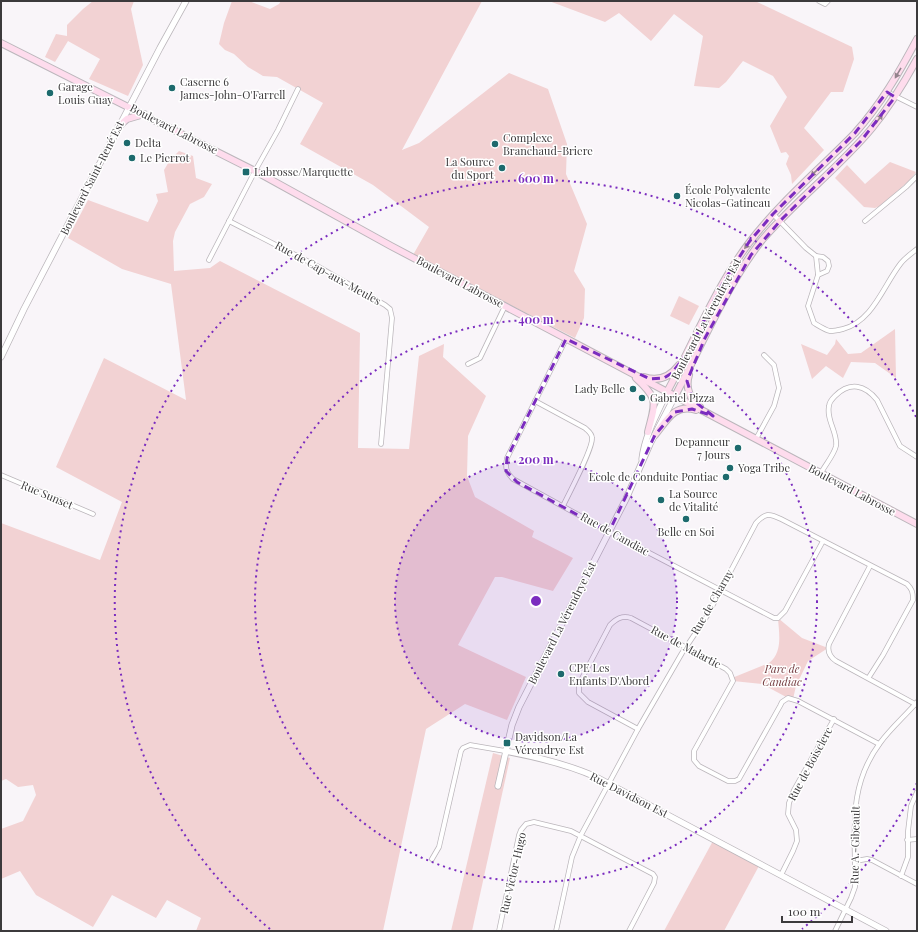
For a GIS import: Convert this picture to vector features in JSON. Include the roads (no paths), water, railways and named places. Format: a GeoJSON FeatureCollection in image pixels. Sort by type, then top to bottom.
{"type":"FeatureCollection","features":[{"type":"Feature","properties":{"kind":"main road","name":"Boulevard La Vérendrye Est"},"geometry":{"type":"LineString","coordinates":[[668,392],[732,268],[749,242],[773,214],[855,133],[876,108],[887,92],[917,39]]}},
{"type":"Feature","properties":{"kind":"main road","name":"Boulevard Labrosse"},"geometry":{"type":"LineString","coordinates":[[1,43],[255,170],[398,250],[917,524]]}},
{"type":"Feature","properties":{"kind":"main road","name":"Boulevard La Vérendrye Est"},"geometry":{"type":"LineString","coordinates":[[675,396],[741,270],[761,242],[873,127],[895,97],[917,59]]}},
{"type":"Feature","properties":{"kind":"main road"},"geometry":{"type":"LineString","coordinates":[[119,126],[127,119],[144,114]]}},
{"type":"Feature","properties":{"kind":"main road"},"geometry":{"type":"LineString","coordinates":[[629,372],[650,379],[664,378],[676,369],[688,352]]}},
{"type":"Feature","properties":{"kind":"main road"},"geometry":{"type":"LineString","coordinates":[[694,361],[687,381],[689,392],[697,405],[713,416]]}},
{"type":"Feature","properties":{"kind":"main road"},"geometry":{"type":"LineString","coordinates":[[629,372],[647,388],[653,397],[654,407],[648,432]]}},
{"type":"Feature","properties":{"kind":"main road"},"geometry":{"type":"LineString","coordinates":[[655,435],[674,412],[682,408],[692,409],[713,416]]}},
{"type":"Feature","properties":{"kind":"street","name":"Boulevard Saint-René Est"},"geometry":{"type":"LineString","coordinates":[[1,358],[24,309],[186,1]]}},
{"type":"Feature","properties":{"kind":"street"},"geometry":{"type":"LineString","coordinates":[[819,1],[825,4],[828,1]]}},
{"type":"Feature","properties":{"kind":"street"},"geometry":{"type":"LineString","coordinates":[[209,260],[298,89]]}},
{"type":"Feature","properties":{"kind":"street"},"geometry":{"type":"LineString","coordinates":[[887,92],[917,107]]}},
{"type":"Feature","properties":{"kind":"street"},"geometry":{"type":"LineString","coordinates":[[865,221],[909,185],[917,176]]}},
{"type":"Feature","properties":{"kind":"street"},"geometry":{"type":"LineString","coordinates":[[773,214],[806,248],[816,256],[823,257],[828,261],[829,266],[826,271],[818,275]]}},
{"type":"Feature","properties":{"kind":"street","name":"Rue de Cap-aux-Meules"},"geometry":{"type":"LineString","coordinates":[[229,221],[317,266],[390,309],[392,318],[381,444]]}},
{"type":"Feature","properties":{"kind":"street"},"geometry":{"type":"LineString","coordinates":[[816,256],[818,275],[808,306],[814,323],[829,331],[834,331],[856,324],[870,312],[886,284],[902,262],[917,249]]}},
{"type":"Feature","properties":{"kind":"street"},"geometry":{"type":"LineString","coordinates":[[468,364],[480,358],[505,306]]}},
{"type":"Feature","properties":{"kind":"street","name":"Rue de Candiac"},"geometry":{"type":"LineString","coordinates":[[566,339],[507,458],[505,466],[506,471],[512,479],[766,615],[778,618],[785,611],[823,541]]}},
{"type":"Feature","properties":{"kind":"street"},"geometry":{"type":"LineString","coordinates":[[756,439],[774,406],[779,388],[774,365],[764,355]]}},
{"type":"Feature","properties":{"kind":"street"},"geometry":{"type":"LineString","coordinates":[[821,473],[836,447],[836,440],[829,417],[828,406],[839,392],[847,387],[859,387],[872,394],[877,400],[900,446],[917,457]]}},
{"type":"Feature","properties":{"kind":"street","name":"Boulevard La Vérendrye Est"},"geometry":{"type":"LineString","coordinates":[[641,465],[648,432],[668,392]]}},
{"type":"Feature","properties":{"kind":"street","name":"Boulevard La Vérendrye Est"},"geometry":{"type":"LineString","coordinates":[[498,786],[505,751],[512,725],[519,707],[609,532],[675,396]]}},
{"type":"Feature","properties":{"kind":"street"},"geometry":{"type":"LineString","coordinates":[[535,401],[585,428],[591,433],[592,437],[589,451],[563,506]]}},
{"type":"Feature","properties":{"kind":"street","name":"Rue Sunset"},"geometry":{"type":"LineString","coordinates":[[1,474],[93,514]]}},
{"type":"Feature","properties":{"kind":"street","name":"Rue de Charny"},"geometry":{"type":"LineString","coordinates":[[556,931],[572,857],[580,835],[607,783],[638,729],[686,647],[707,616],[756,523],[764,515],[773,515],[906,584],[912,591],[913,600],[868,677]]}},
{"type":"Feature","properties":{"kind":"street"},"geometry":{"type":"LineString","coordinates":[[870,566],[828,648],[828,652],[833,659],[916,703]]}},
{"type":"Feature","properties":{"kind":"street","name":"Rue de Malartic"},"geometry":{"type":"LineString","coordinates":[[638,729],[588,702],[579,693],[579,684],[610,625],[615,620],[627,617],[726,668],[733,681],[694,751],[693,756],[696,763],[725,780],[732,782],[742,775],[780,706],[788,698],[834,719],[879,744]]}},
{"type":"Feature","properties":{"kind":"street","name":"Rue A.-Gibeault"},"geometry":{"type":"LineString","coordinates":[[835,931],[846,910],[854,887],[854,822],[857,792],[864,771],[879,744],[916,703]]}},
{"type":"Feature","properties":{"kind":"street","name":"Rue de Boisclerc"},"geometry":{"type":"LineString","coordinates":[[781,875],[797,841],[796,830],[788,814],[789,803],[794,790],[834,719]]}},
{"type":"Feature","properties":{"kind":"street","name":"Rue Davidson Est"},"geometry":{"type":"LineString","coordinates":[[432,859],[439,847],[461,751],[463,748],[470,745],[547,760],[566,765],[586,773],[886,931]]}},
{"type":"Feature","properties":{"kind":"street"},"geometry":{"type":"LineString","coordinates":[[901,876],[908,857],[907,840],[911,806],[917,792]]}},
{"type":"Feature","properties":{"kind":"street","name":"Rue Victor-Hugo"},"geometry":{"type":"LineString","coordinates":[[499,931],[523,827],[526,824],[534,822],[571,831],[580,835]]}},
{"type":"Feature","properties":{"kind":"street"},"geometry":{"type":"LineString","coordinates":[[580,835],[653,874],[655,877],[654,883],[629,931]]}},
{"type":"Feature","properties":{"kind":"street"},"geometry":{"type":"LineString","coordinates":[[907,840],[917,839]]}},
{"type":"Feature","properties":{"kind":"street"},"geometry":{"type":"LineString","coordinates":[[855,861],[867,859],[872,860],[917,884]]}},
{"type":"Feature","properties":{"kind":"place","name":"Caserne 6 James-John-O'Farrell"},"geometry":{"type":"Point","coordinates":[172,88]}},
{"type":"Feature","properties":{"kind":"place","name":"Garage Louis Guay"},"geometry":{"type":"Point","coordinates":[50,93]}},
{"type":"Feature","properties":{"kind":"place","name":"Delta"},"geometry":{"type":"Point","coordinates":[127,143]}},
{"type":"Feature","properties":{"kind":"place","name":"Complexe Branchaud-Briere"},"geometry":{"type":"Point","coordinates":[495,144]}},
{"type":"Feature","properties":{"kind":"place","name":"Le Pierrot"},"geometry":{"type":"Point","coordinates":[132,158]}},
{"type":"Feature","properties":{"kind":"place","name":"La Source du Sport"},"geometry":{"type":"Point","coordinates":[502,168]}},
{"type":"Feature","properties":{"kind":"place","name":"Labrosse/Marquette"},"geometry":{"type":"Point","coordinates":[246,172]}},
{"type":"Feature","properties":{"kind":"place","name":"École Polyvalente Nicolas-Gatineau"},"geometry":{"type":"Point","coordinates":[677,196]}},
{"type":"Feature","properties":{"kind":"place","name":"Lady Belle"},"geometry":{"type":"Point","coordinates":[633,389]}},
{"type":"Feature","properties":{"kind":"place","name":"Gabriel Pizza"},"geometry":{"type":"Point","coordinates":[642,398]}},
{"type":"Feature","properties":{"kind":"place","name":"Depanneur 7 Jours"},"geometry":{"type":"Point","coordinates":[738,448]}},
{"type":"Feature","properties":{"kind":"place","name":"Yoga Tribe"},"geometry":{"type":"Point","coordinates":[730,468]}},
{"type":"Feature","properties":{"kind":"place","name":"Ecole de Conduite Pontiac"},"geometry":{"type":"Point","coordinates":[726,477]}},
{"type":"Feature","properties":{"kind":"place","name":"La Source de Vitalité"},"geometry":{"type":"Point","coordinates":[661,500]}},
{"type":"Feature","properties":{"kind":"place","name":"Belle en Soi"},"geometry":{"type":"Point","coordinates":[686,519]}},
{"type":"Feature","properties":{"kind":"place","name":"CPE Les Enfants D'Abord"},"geometry":{"type":"Point","coordinates":[561,674]}},
{"type":"Feature","properties":{"kind":"place","name":"Davidson/La Vérendrye Est"},"geometry":{"type":"Point","coordinates":[507,743]}},
{"type":"Feature","properties":{"kind":"park label","name":"Parc de Candiac"},"geometry":{"type":"Point","coordinates":[782,675]}}]}
